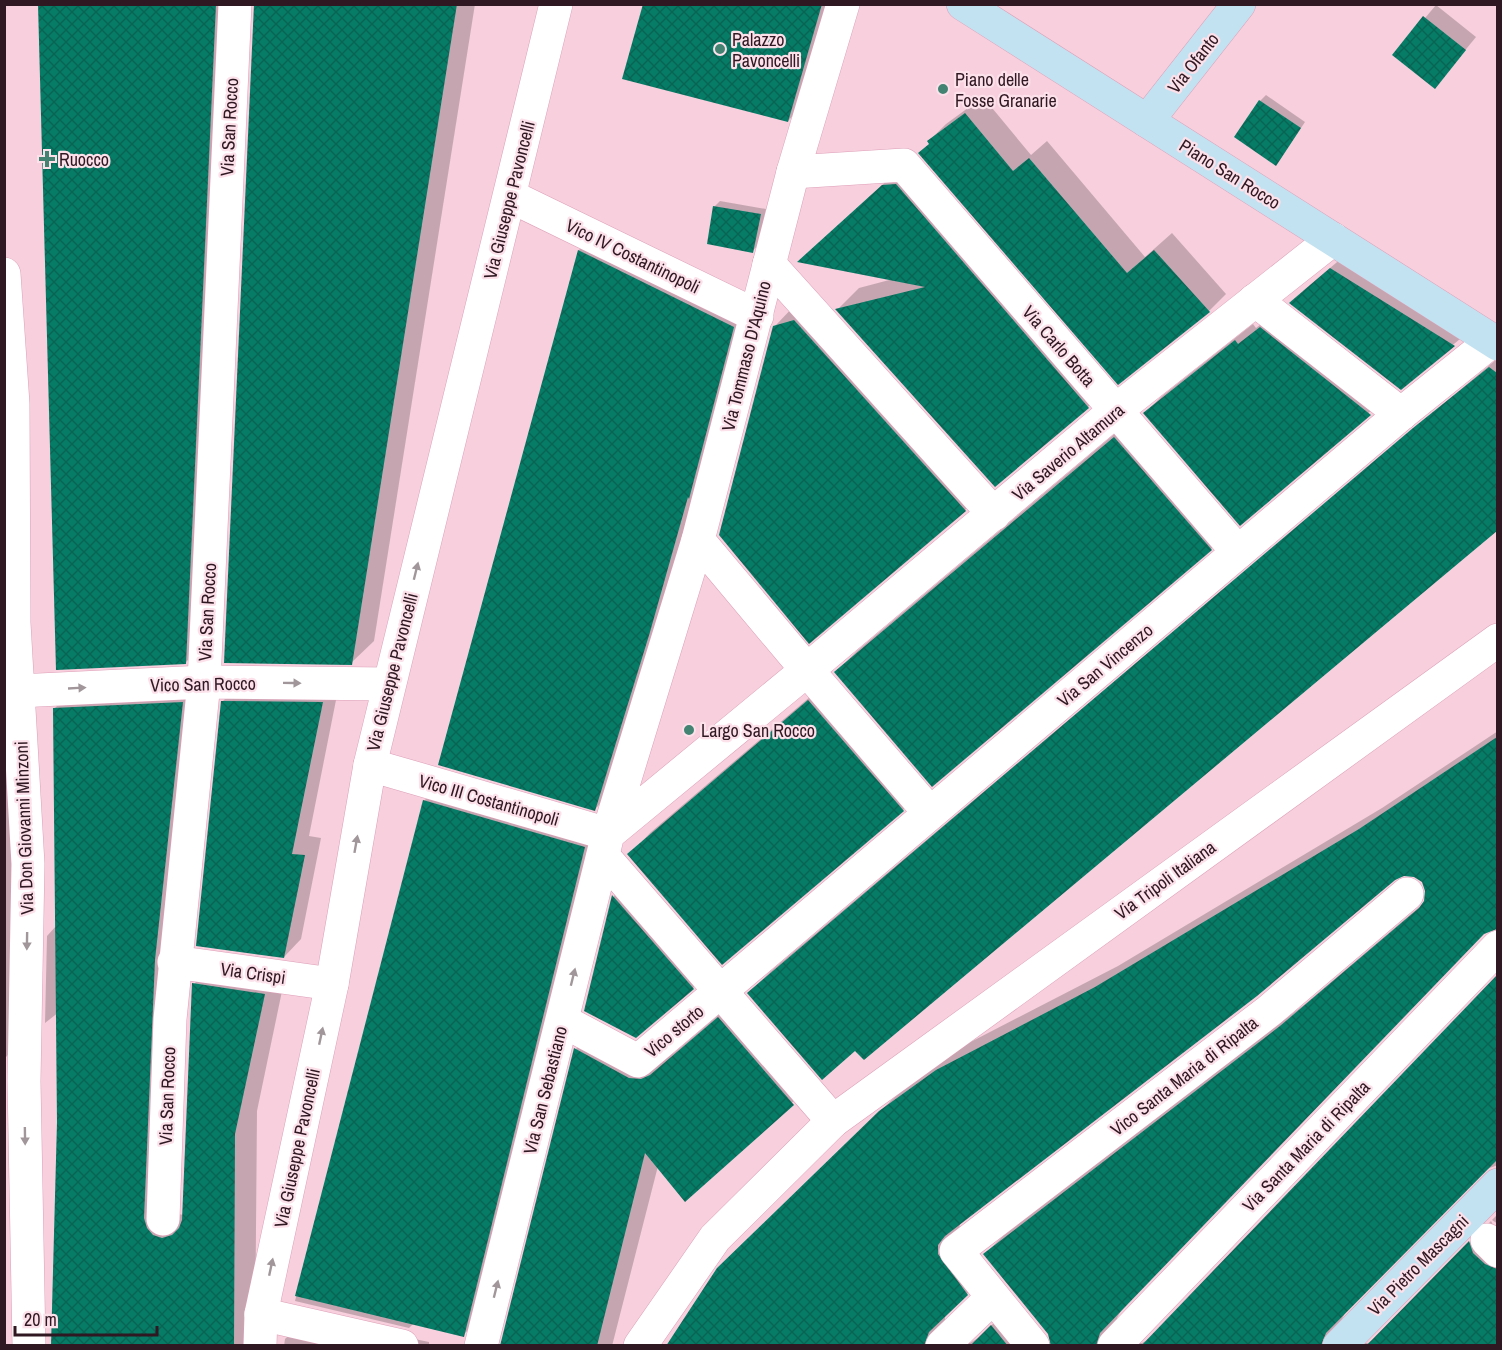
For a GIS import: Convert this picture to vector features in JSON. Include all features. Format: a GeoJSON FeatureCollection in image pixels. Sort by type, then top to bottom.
{"type":"FeatureCollection","features":[{"type":"Feature","properties":{"kind":"street","name":"Via San Rocco"},"geometry":{"type":"LineString","coordinates":[[163,1219],[174,962],[204,682],[234,4]]}},
{"type":"Feature","properties":{"kind":"street","name":"Via Giuseppe Pavoncelli"},"geometry":{"type":"LineString","coordinates":[[260,1330],[332,984],[369,765],[556,4]]}},
{"type":"Feature","properties":{"kind":"street","name":"Via Tommaso D'Aquino"},"geometry":{"type":"LineString","coordinates":[[698,540],[793,172],[843,4]]}},
{"type":"Feature","properties":{"kind":"street","name":"Piano San Rocco"},"geometry":{"type":"LineString","coordinates":[[963,4],[1495,342]]}},
{"type":"Feature","properties":{"kind":"street","name":"Via Ofanto"},"geometry":{"type":"LineString","coordinates":[[1147,122],[1239,4]]}},
{"type":"Feature","properties":{"kind":"street","name":"Via Carlo Botta"},"geometry":{"type":"LineString","coordinates":[[793,172],[904,165],[1238,552]]}},
{"type":"Feature","properties":{"kind":"street","name":"Vico IV Costantinopoli"},"geometry":{"type":"LineString","coordinates":[[510,196],[757,316]]}},
{"type":"Feature","properties":{"kind":"street","name":"Via Saverio Altamura"},"geometry":{"type":"LineString","coordinates":[[807,670],[1115,411],[1333,239]]}},
{"type":"Feature","properties":{"kind":"street"},"geometry":{"type":"LineString","coordinates":[[769,264],[994,513]]}},
{"type":"Feature","properties":{"kind":"street","name":"Via Don Giovanni Minzoni"},"geometry":{"type":"LineString","coordinates":[[4,274],[9,407],[9,627],[18,691],[14,1090],[29,1346]]}},
{"type":"Feature","properties":{"kind":"street"},"geometry":{"type":"LineString","coordinates":[[1255,300],[1401,414]]}},
{"type":"Feature","properties":{"kind":"street","name":"Via San Vincenzo"},"geometry":{"type":"LineString","coordinates":[[719,992],[1401,414],[1495,342]]}},
{"type":"Feature","properties":{"kind":"street"},"geometry":{"type":"LineString","coordinates":[[698,540],[930,813]]}},
{"type":"Feature","properties":{"kind":"street"},"geometry":{"type":"LineString","coordinates":[[606,845],[698,540]]}},
{"type":"Feature","properties":{"kind":"street","name":"Via Tripoli Italiana"},"geometry":{"type":"LineString","coordinates":[[639,1346],[715,1238],[833,1120],[1497,640]]}},
{"type":"Feature","properties":{"kind":"street"},"geometry":{"type":"LineString","coordinates":[[606,845],[807,670]]}},
{"type":"Feature","properties":{"kind":"street","name":"Vico San Rocco"},"geometry":{"type":"LineString","coordinates":[[18,691],[204,682],[388,684]]}},
{"type":"Feature","properties":{"kind":"street","name":"Vico III Costantinopoli"},"geometry":{"type":"LineString","coordinates":[[369,765],[606,845]]}},
{"type":"Feature","properties":{"kind":"street"},"geometry":{"type":"LineString","coordinates":[[606,845],[719,992],[833,1120]]}},
{"type":"Feature","properties":{"kind":"street","name":"Via San Sebastiano"},"geometry":{"type":"LineString","coordinates":[[481,1346],[606,845]]}},
{"type":"Feature","properties":{"kind":"street","name":"Vico Santa Maria di Ripalta"},"geometry":{"type":"LineString","coordinates":[[992,1298],[956,1251],[1269,1011],[1407,894]]}},
{"type":"Feature","properties":{"kind":"street","name":"Via Santa Maria di Ripalta"},"geometry":{"type":"LineString","coordinates":[[1114,1346],[1497,947]]}},
{"type":"Feature","properties":{"kind":"street","name":"Via Crispi"},"geometry":{"type":"LineString","coordinates":[[174,962],[332,984]]}},
{"type":"Feature","properties":{"kind":"street","name":"Vico storto"},"geometry":{"type":"LineString","coordinates":[[563,1021],[638,1061],[719,992]]}},
{"type":"Feature","properties":{"kind":"street","name":"Via Pietro Mascagni"},"geometry":{"type":"LineString","coordinates":[[1339,1346],[1497,1185]]}},
{"type":"Feature","properties":{"kind":"street"},"geometry":{"type":"LineString","coordinates":[[942,1346],[992,1298],[1033,1346]]}},
{"type":"Feature","properties":{"kind":"street"},"geometry":{"type":"LineString","coordinates":[[260,1330],[402,1346]]}},
{"type":"Feature","properties":{"kind":"building"},"geometry":{"type":"Polygon","coordinates":[[[38,4],[216,4],[186,664],[56,670],[38,4]]]}},
{"type":"Feature","properties":{"kind":"building"},"geometry":{"type":"Polygon","coordinates":[[[254,4],[457,4],[352,665],[224,663],[254,4]]]}},
{"type":"Feature","properties":{"kind":"building","name":"Palazzo Pavoncelli"},"geometry":{"type":"Polygon","coordinates":[[[643,4],[822,4],[788,122],[622,79],[643,4]]]}},
{"type":"Feature","properties":{"kind":"building"},"geometry":{"type":"Polygon","coordinates":[[[1423,16],[1466,50],[1435,89],[1392,55],[1423,16]]]}},
{"type":"Feature","properties":{"kind":"building"},"geometry":{"type":"Polygon","coordinates":[[[1259,100],[1301,128],[1276,166],[1234,137],[1259,100]]]}},
{"type":"Feature","properties":{"kind":"building"},"geometry":{"type":"Polygon","coordinates":[[[965,113],[1013,171],[1029,158],[1127,273],[1154,250],[1210,312],[1118,385],[918,153],[929,144],[927,141],[965,113]]]}},
{"type":"Feature","properties":{"kind":"building"},"geometry":{"type":"Polygon","coordinates":[[[896,184],[1089,408],[995,487],[835,309],[925,287],[797,262],[882,185],[896,184]]]}},
{"type":"Feature","properties":{"kind":"building"},"geometry":{"type":"Polygon","coordinates":[[[713,206],[761,214],[753,253],[707,244],[713,206]]]}},
{"type":"Feature","properties":{"kind":"building"},"geometry":{"type":"Polygon","coordinates":[[[578,250],[734,327],[689,499],[688,497],[650,632],[595,811],[438,765],[578,250]]]}},
{"type":"Feature","properties":{"kind":"building"},"geometry":{"type":"Polygon","coordinates":[[[1330,268],[1455,346],[1401,390],[1289,303],[1330,268]]]}},
{"type":"Feature","properties":{"kind":"building"},"geometry":{"type":"Polygon","coordinates":[[[794,320],[966,511],[809,644],[719,535],[773,326],[794,320]]]}},
{"type":"Feature","properties":{"kind":"building"},"geometry":{"type":"Polygon","coordinates":[[[1260,327],[1371,415],[1240,526],[1143,413],[1235,340],[1238,344],[1260,327]]]}},
{"type":"Feature","properties":{"kind":"building"},"geometry":{"type":"Polygon","coordinates":[[[1489,367],[1497,373],[1497,531],[864,1060],[855,1051],[822,1080],[747,993],[1413,428],[1489,367]]]}},
{"type":"Feature","properties":{"kind":"building"},"geometry":{"type":"Polygon","coordinates":[[[1114,437],[1212,550],[932,787],[834,672],[1114,437]]]}},
{"type":"Feature","properties":{"kind":"building"},"geometry":{"type":"Polygon","coordinates":[[[808,700],[904,811],[722,965],[627,854],[808,700]]]}},
{"type":"Feature","properties":{"kind":"building"},"geometry":{"type":"Polygon","coordinates":[[[221,701],[323,702],[292,854],[305,855],[284,958],[196,946],[221,701]]]}},
{"type":"Feature","properties":{"kind":"building"},"geometry":{"type":"Polygon","coordinates":[[[183,702],[155,960],[144,1218],[147,1228],[153,1235],[162,1238],[172,1235],[179,1228],[182,1220],[192,983],[265,994],[235,1134],[234,1346],[51,1346],[57,1122],[53,708],[183,702]]]}},
{"type":"Feature","properties":{"kind":"building"},"geometry":{"type":"Polygon","coordinates":[[[1497,737],[1497,929],[1484,934],[1100,1333],[1096,1346],[1051,1346],[1048,1334],[983,1254],[1280,1026],[1419,908],[1424,901],[1425,891],[1422,882],[1414,877],[1404,876],[1395,880],[1257,996],[945,1236],[938,1245],[938,1254],[968,1295],[929,1332],[924,1346],[666,1346],[717,1268],[879,1111],[936,1070],[1095,987],[1359,829],[1497,737]]]}},
{"type":"Feature","properties":{"kind":"building"},"geometry":{"type":"Polygon","coordinates":[[[423,800],[585,847],[464,1337],[295,1296],[423,800]]]}},
{"type":"Feature","properties":{"kind":"building"},"geometry":{"type":"Polygon","coordinates":[[[612,895],[694,989],[636,1038],[584,1011],[612,895]]]}},
{"type":"Feature","properties":{"kind":"building"},"geometry":{"type":"Polygon","coordinates":[[[1497,975],[1497,1160],[1326,1333],[1321,1346],[1141,1346],[1497,975]]]}},
{"type":"Feature","properties":{"kind":"building"},"geometry":{"type":"Polygon","coordinates":[[[718,1017],[794,1105],[685,1202],[645,1153],[597,1346],[500,1346],[574,1048],[629,1078],[641,1079],[650,1075],[718,1017]]]}},
{"type":"Feature","properties":{"kind":"building"},"geometry":{"type":"Polygon","coordinates":[[[1469,1241],[1473,1253],[1485,1264],[1497,1269],[1497,1346],[1366,1346],[1469,1241]]]}},
{"type":"Feature","properties":{"kind":"building"},"geometry":{"type":"Polygon","coordinates":[[[991,1325],[1008,1346],[970,1346],[991,1325]]]}},
{"type":"Feature","properties":{"kind":"place","name":"Palazzo Pavoncelli"},"geometry":{"type":"Point","coordinates":[720,49]}},
{"type":"Feature","properties":{"kind":"place","name":"Piano delle Fosse Granarie"},"geometry":{"type":"Point","coordinates":[943,89]}},
{"type":"Feature","properties":{"kind":"place","name":"Ruocco"},"geometry":{"type":"Point","coordinates":[47,159]}},
{"type":"Feature","properties":{"kind":"place","name":"Largo San Rocco"},"geometry":{"type":"Point","coordinates":[689,730]}}]}
